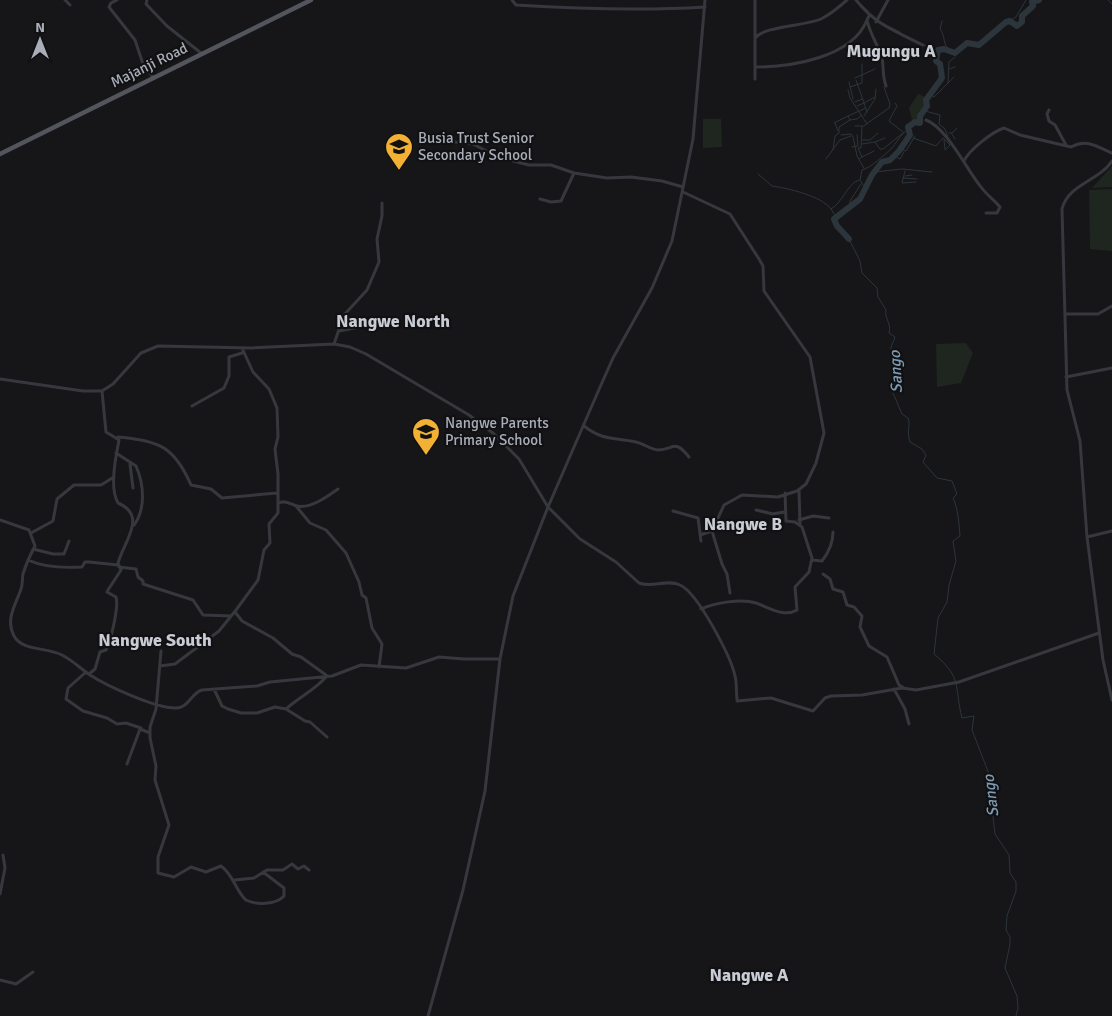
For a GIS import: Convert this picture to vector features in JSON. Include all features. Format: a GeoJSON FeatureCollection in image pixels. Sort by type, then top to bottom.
{"type":"FeatureCollection","features":[{"type":"Feature","properties":{"kind":"main road","name":"Majanji Road"},"geometry":{"type":"LineString","coordinates":[[0,154],[308,1]]}},
{"type":"Feature","properties":{"kind":"street"},"geometry":{"type":"LineString","coordinates":[[65,0],[70,6]]}},
{"type":"Feature","properties":{"kind":"street"},"geometry":{"type":"LineString","coordinates":[[117,0],[109,7],[135,40],[143,64],[153,77]]}},
{"type":"Feature","properties":{"kind":"street"},"geometry":{"type":"LineString","coordinates":[[147,0],[146,4],[167,26],[201,53]]}},
{"type":"Feature","properties":{"kind":"street"},"geometry":{"type":"LineString","coordinates":[[512,0],[516,5],[592,9],[659,10],[705,7]]}},
{"type":"Feature","properties":{"kind":"street"},"geometry":{"type":"LineString","coordinates":[[428,1016],[463,890],[482,808],[491,754],[500,659],[516,586],[613,358],[662,266],[672,241],[693,139],[705,0]]}},
{"type":"Feature","properties":{"kind":"street"},"geometry":{"type":"LineString","coordinates":[[755,0],[755,79]]}},
{"type":"Feature","properties":{"kind":"street"},"geometry":{"type":"LineString","coordinates":[[755,38],[760,32],[801,26],[822,18],[847,0]]}},
{"type":"Feature","properties":{"kind":"street"},"geometry":{"type":"LineString","coordinates":[[856,0],[876,22],[923,45]]}},
{"type":"Feature","properties":{"kind":"street"},"geometry":{"type":"LineString","coordinates":[[876,22],[888,0]]}},
{"type":"Feature","properties":{"kind":"street"},"geometry":{"type":"LineString","coordinates":[[755,67],[811,60],[822,56],[853,40],[869,16]]}},
{"type":"Feature","properties":{"kind":"street"},"geometry":{"type":"LineString","coordinates":[[867,20],[881,56],[882,73],[886,86]]}},
{"type":"Feature","properties":{"kind":"street"},"geometry":{"type":"LineString","coordinates":[[755,27],[760,32]]}},
{"type":"Feature","properties":{"kind":"street"},"geometry":{"type":"LineString","coordinates":[[1049,110],[1047,114],[1049,121],[1056,125],[1066,145]]}},
{"type":"Feature","properties":{"kind":"street"},"geometry":{"type":"LineString","coordinates":[[926,120],[936,126],[961,157],[982,188],[1000,207],[997,213],[986,213]]}},
{"type":"Feature","properties":{"kind":"street"},"geometry":{"type":"LineString","coordinates":[[961,157],[966,156],[989,136],[1004,128],[1020,135],[1072,147],[1079,142],[1089,142],[1112,153]]}},
{"type":"Feature","properties":{"kind":"street"},"geometry":{"type":"LineString","coordinates":[[426,139],[473,144],[512,161],[529,165],[562,167],[574,173],[606,178],[631,177],[662,181],[684,187]]}},
{"type":"Feature","properties":{"kind":"street"},"geometry":{"type":"LineString","coordinates":[[964,162],[966,156]]}},
{"type":"Feature","properties":{"kind":"street"},"geometry":{"type":"LineString","coordinates":[[1112,161],[1101,174],[1075,189],[1064,202],[1063,271],[1066,377],[1080,441],[1087,537],[1099,632],[1112,700]]}},
{"type":"Feature","properties":{"kind":"street"},"geometry":{"type":"LineString","coordinates":[[540,199],[551,202],[561,201],[574,173]]}},
{"type":"Feature","properties":{"kind":"street"},"geometry":{"type":"LineString","coordinates":[[683,192],[724,210],[737,224],[763,266],[764,291],[810,357],[824,433],[813,471],[806,484],[799,490],[785,493],[778,497],[742,495],[724,505],[712,531],[727,574],[730,593]]}},
{"type":"Feature","properties":{"kind":"street"},"geometry":{"type":"LineString","coordinates":[[334,344],[344,315],[367,290],[379,262],[377,239],[382,216],[382,203]]}},
{"type":"Feature","properties":{"kind":"street"},"geometry":{"type":"LineString","coordinates":[[1065,314],[1098,314],[1112,306]]}},
{"type":"Feature","properties":{"kind":"street"},"geometry":{"type":"LineString","coordinates":[[339,331],[359,327]]}},
{"type":"Feature","properties":{"kind":"street"},"geometry":{"type":"LineString","coordinates":[[0,378],[83,391],[102,391],[113,384],[140,354],[158,346],[242,350],[334,344],[350,347],[366,354],[469,415],[493,432],[519,459],[548,507],[580,539],[616,562],[639,583],[674,583],[691,594],[717,633],[733,668],[737,700],[771,698],[813,711],[827,696],[862,695],[907,688]]}},
{"type":"Feature","properties":{"kind":"street"},"geometry":{"type":"LineString","coordinates":[[192,406],[214,396],[224,388],[229,376],[229,357],[242,350]]}},
{"type":"Feature","properties":{"kind":"street"},"geometry":{"type":"LineString","coordinates":[[160,666],[176,664],[219,631],[233,614],[258,580],[264,550],[270,543],[269,524],[278,513],[278,474],[275,449],[278,436],[277,408],[269,389],[253,372],[242,350]]}},
{"type":"Feature","properties":{"kind":"street"},"geometry":{"type":"LineString","coordinates":[[1066,377],[1112,368]]}},
{"type":"Feature","properties":{"kind":"street"},"geometry":{"type":"LineString","coordinates":[[102,391],[106,432],[118,437],[156,442],[162,445],[187,473],[191,485],[211,489],[222,498],[277,493]]}},
{"type":"Feature","properties":{"kind":"street"},"geometry":{"type":"LineString","coordinates":[[584,426],[606,439],[638,442],[658,450],[674,446],[680,448],[690,457]]}},
{"type":"Feature","properties":{"kind":"street"},"geometry":{"type":"LineString","coordinates":[[118,437],[114,477],[116,501],[127,505],[132,512],[133,526]]}},
{"type":"Feature","properties":{"kind":"street"},"geometry":{"type":"LineString","coordinates":[[115,453],[137,469],[143,502],[139,518],[133,526],[119,566],[121,570],[107,592],[116,597],[118,604],[110,642],[106,650],[100,652],[95,669],[68,688],[66,699],[83,711],[107,718],[117,724],[126,723],[141,728],[150,734]]}},
{"type":"Feature","properties":{"kind":"street"},"geometry":{"type":"LineString","coordinates":[[130,464],[133,488]]}},
{"type":"Feature","properties":{"kind":"street"},"geometry":{"type":"LineString","coordinates":[[31,533],[53,521],[57,499],[74,484],[101,485],[114,477]]}},
{"type":"Feature","properties":{"kind":"street"},"geometry":{"type":"LineString","coordinates":[[278,502],[281,501],[300,507],[312,504],[338,489]]}},
{"type":"Feature","properties":{"kind":"street"},"geometry":{"type":"LineString","coordinates":[[701,609],[721,602],[754,603],[765,608],[794,613],[797,610],[796,587],[809,572],[812,560],[799,520],[799,490]]}},
{"type":"Feature","properties":{"kind":"street"},"geometry":{"type":"LineString","coordinates":[[785,493],[784,512],[788,523],[795,522],[800,524]]}},
{"type":"Feature","properties":{"kind":"street"},"geometry":{"type":"LineString","coordinates":[[296,506],[310,523],[326,530],[348,556],[359,582],[362,595],[366,598],[368,616],[374,633],[382,644],[379,667]]}},
{"type":"Feature","properties":{"kind":"street"},"geometry":{"type":"LineString","coordinates":[[756,510],[774,514],[784,512]]}},
{"type":"Feature","properties":{"kind":"street"},"geometry":{"type":"LineString","coordinates":[[673,511],[698,518],[701,540]]}},
{"type":"Feature","properties":{"kind":"street"},"geometry":{"type":"LineString","coordinates":[[799,520],[813,516],[828,518]]}},
{"type":"Feature","properties":{"kind":"street"},"geometry":{"type":"LineString","coordinates":[[0,520],[26,528],[31,533],[35,546],[28,560],[21,589],[12,612],[13,635],[21,645],[56,652],[88,673],[156,704],[180,708],[199,690],[257,686],[270,682],[336,675],[356,666],[406,668],[439,656],[464,659],[500,659]]}},
{"type":"Feature","properties":{"kind":"street"},"geometry":{"type":"LineString","coordinates":[[700,536],[712,531]]}},
{"type":"Feature","properties":{"kind":"street"},"geometry":{"type":"LineString","coordinates":[[1087,537],[1112,531]]}},
{"type":"Feature","properties":{"kind":"street"},"geometry":{"type":"LineString","coordinates":[[812,560],[822,561],[826,556],[833,543],[833,532]]}},
{"type":"Feature","properties":{"kind":"street"},"geometry":{"type":"LineString","coordinates":[[33,549],[53,554],[64,554],[69,541]]}},
{"type":"Feature","properties":{"kind":"street"},"geometry":{"type":"LineString","coordinates":[[28,560],[40,565],[47,564],[74,568],[82,567],[85,562],[89,562],[136,569],[138,578],[143,581],[143,584],[193,600],[203,615],[233,614],[273,638],[292,654],[302,658],[327,676]]}},
{"type":"Feature","properties":{"kind":"street"},"geometry":{"type":"LineString","coordinates":[[823,574],[830,579],[832,589],[843,592],[847,605],[854,607],[862,616],[860,627],[869,646],[887,657],[899,685],[916,690],[957,682],[1099,632]]}},
{"type":"Feature","properties":{"kind":"street"},"geometry":{"type":"LineString","coordinates":[[161,651],[156,704],[150,734],[156,766],[155,780],[169,825],[158,857],[158,873],[174,877],[191,867],[206,872],[221,866],[234,880],[241,896],[250,902],[273,903],[281,900],[284,896],[284,888],[263,872]]}},
{"type":"Feature","properties":{"kind":"street"},"geometry":{"type":"LineString","coordinates":[[286,709],[300,696],[315,688],[327,676]]}},
{"type":"Feature","properties":{"kind":"street"},"geometry":{"type":"LineString","coordinates":[[893,689],[899,685]]}},
{"type":"Feature","properties":{"kind":"street"},"geometry":{"type":"LineString","coordinates":[[214,689],[222,706],[241,713],[258,713],[275,707],[286,709],[305,721],[310,722],[327,737]]}},
{"type":"Feature","properties":{"kind":"street"},"geometry":{"type":"LineString","coordinates":[[893,689],[905,709],[908,724]]}},
{"type":"Feature","properties":{"kind":"street"},"geometry":{"type":"LineString","coordinates":[[127,764],[141,728]]}},
{"type":"Feature","properties":{"kind":"street"},"geometry":{"type":"LineString","coordinates":[[0,894],[6,868],[3,855]]}},
{"type":"Feature","properties":{"kind":"street"},"geometry":{"type":"LineString","coordinates":[[234,880],[254,878],[263,872],[279,871],[292,864],[298,869],[304,866],[309,870]]}},
{"type":"Feature","properties":{"kind":"street"},"geometry":{"type":"LineString","coordinates":[[0,980],[16,984],[33,972]]}},
{"type":"Feature","properties":{"kind":"shaded area"},"geometry":{"type":"Polygon","coordinates":[[[918,94],[926,97],[925,104],[917,121],[912,120],[909,108],[918,94]]]}},
{"type":"Feature","properties":{"kind":"shaded area"},"geometry":{"type":"Polygon","coordinates":[[[703,119],[721,119],[722,147],[703,148],[703,119]]]}},
{"type":"Feature","properties":{"kind":"shaded area"},"geometry":{"type":"Polygon","coordinates":[[[1112,166],[1112,187],[1092,188],[1112,166]]]}},
{"type":"Feature","properties":{"kind":"shaded area"},"geometry":{"type":"Polygon","coordinates":[[[1112,189],[1112,251],[1090,249],[1089,190],[1112,189]]]}},
{"type":"Feature","properties":{"kind":"shaded area"},"geometry":{"type":"Polygon","coordinates":[[[966,343],[973,353],[961,383],[937,387],[936,344],[966,343]]]}},
{"type":"Feature","properties":{"kind":"waterway"},"geometry":{"type":"LineString","coordinates":[[1009,21],[1016,17],[1026,0]]}},
{"type":"Feature","properties":{"kind":"waterway","name":"Sango"},"geometry":{"type":"LineString","coordinates":[[849,239],[837,226],[834,219],[860,199],[872,175],[882,162],[890,160],[899,151],[910,135],[908,127],[915,122],[920,123],[920,116],[927,106],[926,100],[942,78],[940,64],[936,61],[938,50],[944,49],[955,53],[967,43],[979,45],[1006,22],[1010,21],[1017,26],[1022,22],[1022,16],[1033,6],[1032,2],[1039,0]]}},
{"type":"Feature","properties":{"kind":"waterway"},"geometry":{"type":"LineString","coordinates":[[1108,0],[1112,4]]}},
{"type":"Feature","properties":{"kind":"waterway"},"geometry":{"type":"LineString","coordinates":[[862,5],[868,11]]}},
{"type":"Feature","properties":{"kind":"waterway"},"geometry":{"type":"LineString","coordinates":[[942,21],[940,29],[946,46],[950,51]]}},
{"type":"Feature","properties":{"kind":"waterway"},"geometry":{"type":"LineString","coordinates":[[888,26],[900,32]]}},
{"type":"Feature","properties":{"kind":"waterway"},"geometry":{"type":"LineString","coordinates":[[924,45],[938,52]]}},
{"type":"Feature","properties":{"kind":"waterway"},"geometry":{"type":"LineString","coordinates":[[948,83],[949,62],[955,57]]}},
{"type":"Feature","properties":{"kind":"waterway"},"geometry":{"type":"LineString","coordinates":[[850,87],[862,83],[862,64]]}},
{"type":"Feature","properties":{"kind":"waterway"},"geometry":{"type":"LineString","coordinates":[[949,69],[955,67]]}},
{"type":"Feature","properties":{"kind":"waterway"},"geometry":{"type":"LineString","coordinates":[[855,78],[875,69]]}},
{"type":"Feature","properties":{"kind":"waterway"},"geometry":{"type":"LineString","coordinates":[[930,94],[934,97],[954,77]]}},
{"type":"Feature","properties":{"kind":"waterway"},"geometry":{"type":"LineString","coordinates":[[856,80],[864,103]]}},
{"type":"Feature","properties":{"kind":"waterway"},"geometry":{"type":"LineString","coordinates":[[849,82],[853,99]]}},
{"type":"Feature","properties":{"kind":"waterway"},"geometry":{"type":"LineString","coordinates":[[859,159],[862,157],[858,148],[861,148],[862,127],[889,108],[890,104],[884,87]]}},
{"type":"Feature","properties":{"kind":"waterway"},"geometry":{"type":"LineString","coordinates":[[864,116],[875,99],[876,89]]}},
{"type":"Feature","properties":{"kind":"waterway"},"geometry":{"type":"LineString","coordinates":[[848,90],[850,98],[867,124]]}},
{"type":"Feature","properties":{"kind":"waterway"},"geometry":{"type":"LineString","coordinates":[[864,103],[875,97]]}},
{"type":"Feature","properties":{"kind":"waterway"},"geometry":{"type":"LineString","coordinates":[[855,102],[862,99]]}},
{"type":"Feature","properties":{"kind":"waterway"},"geometry":{"type":"LineString","coordinates":[[857,106],[864,103],[867,112]]}},
{"type":"Feature","properties":{"kind":"waterway"},"geometry":{"type":"LineString","coordinates":[[895,103],[897,106],[889,121],[903,132]]}},
{"type":"Feature","properties":{"kind":"waterway"},"geometry":{"type":"LineString","coordinates":[[848,116],[866,108]]}},
{"type":"Feature","properties":{"kind":"waterway"},"geometry":{"type":"LineString","coordinates":[[925,111],[940,115],[939,124],[945,129],[948,137]]}},
{"type":"Feature","properties":{"kind":"waterway"},"geometry":{"type":"LineString","coordinates":[[833,150],[835,136],[839,133],[839,127],[862,115]]}},
{"type":"Feature","properties":{"kind":"waterway"},"geometry":{"type":"LineString","coordinates":[[834,123],[848,116],[850,120]]}},
{"type":"Feature","properties":{"kind":"waterway"},"geometry":{"type":"LineString","coordinates":[[835,123],[838,131]]}},
{"type":"Feature","properties":{"kind":"waterway"},"geometry":{"type":"LineString","coordinates":[[855,126],[862,126]]}},
{"type":"Feature","properties":{"kind":"waterway"},"geometry":{"type":"LineString","coordinates":[[949,133],[952,133],[957,128]]}},
{"type":"Feature","properties":{"kind":"waterway","name":"Sango"},"geometry":{"type":"LineString","coordinates":[[866,190],[860,180],[862,170],[881,158],[908,130]]}},
{"type":"Feature","properties":{"kind":"waterway"},"geometry":{"type":"LineString","coordinates":[[862,140],[870,140],[878,133]]}},
{"type":"Feature","properties":{"kind":"waterway"},"geometry":{"type":"LineString","coordinates":[[862,144],[875,142],[880,149],[883,149],[903,133]]}},
{"type":"Feature","properties":{"kind":"waterway"},"geometry":{"type":"LineString","coordinates":[[841,135],[851,134],[857,156],[864,168]]}},
{"type":"Feature","properties":{"kind":"waterway"},"geometry":{"type":"LineString","coordinates":[[952,134],[955,139]]}},
{"type":"Feature","properties":{"kind":"waterway"},"geometry":{"type":"LineString","coordinates":[[852,147],[858,146],[857,135]]}},
{"type":"Feature","properties":{"kind":"waterway"},"geometry":{"type":"LineString","coordinates":[[826,159],[840,140],[851,136]]}},
{"type":"Feature","properties":{"kind":"waterway"},"geometry":{"type":"LineString","coordinates":[[900,149],[906,151],[915,136]]}},
{"type":"Feature","properties":{"kind":"waterway"},"geometry":{"type":"LineString","coordinates":[[875,142],[885,138]]}},
{"type":"Feature","properties":{"kind":"waterway"},"geometry":{"type":"LineString","coordinates":[[913,138],[936,146],[943,138],[950,145],[945,150]]}},
{"type":"Feature","properties":{"kind":"waterway"},"geometry":{"type":"LineString","coordinates":[[944,140],[945,149]]}},
{"type":"Feature","properties":{"kind":"waterway"},"geometry":{"type":"LineString","coordinates":[[862,157],[874,151]]}},
{"type":"Feature","properties":{"kind":"waterway"},"geometry":{"type":"LineString","coordinates":[[894,156],[900,159],[904,152]]}},
{"type":"Feature","properties":{"kind":"waterway"},"geometry":{"type":"LineString","coordinates":[[875,172],[902,169],[932,172]]}},
{"type":"Feature","properties":{"kind":"waterway"},"geometry":{"type":"LineString","coordinates":[[905,171],[902,183],[916,182]]}},
{"type":"Feature","properties":{"kind":"waterway"},"geometry":{"type":"LineString","coordinates":[[758,174],[772,186],[795,191],[820,200],[831,209]]}},
{"type":"Feature","properties":{"kind":"waterway"},"geometry":{"type":"LineString","coordinates":[[905,176],[912,175]]}},
{"type":"Feature","properties":{"kind":"waterway"},"geometry":{"type":"LineString","coordinates":[[903,178],[917,179]]}},
{"type":"Feature","properties":{"kind":"waterway"},"geometry":{"type":"LineString","coordinates":[[836,217],[831,209],[839,202],[851,185],[859,180]]}},
{"type":"Feature","properties":{"kind":"waterway"},"geometry":{"type":"LineString","coordinates":[[849,208],[850,201],[861,184]]}},
{"type":"Feature","properties":{"kind":"waterway","name":"Sango"},"geometry":{"type":"LineString","coordinates":[[849,239],[860,261],[862,273],[877,288],[878,297],[886,310],[890,327],[889,333],[895,337],[891,349],[898,377],[893,393],[902,414],[908,418],[910,442],[922,449],[926,455],[923,462],[937,478],[952,481],[957,494],[953,498],[957,511],[960,536],[953,541],[956,561],[949,585],[947,602],[938,618],[934,654],[943,662],[956,683],[962,718],[974,716],[972,730],[989,774],[988,797],[991,800],[995,834],[1009,855],[1010,873],[1016,882],[1016,891],[1007,916],[1006,930],[1010,937],[1010,944],[1005,968],[1017,996],[1018,1008],[1016,1016]]}},
{"type":"Feature","properties":{"kind":"place","name":"Busia Trust Senior Secondary School"},"geometry":{"type":"Point","coordinates":[399,171]}},
{"type":"Feature","properties":{"kind":"place","name":"Nangwe Parents Primary School"},"geometry":{"type":"Point","coordinates":[426,456]}},
{"type":"Feature","properties":{"kind":"district","name":"Mugungu A"},"geometry":{"type":"Point","coordinates":[891,51]}},
{"type":"Feature","properties":{"kind":"district","name":"Nangwe North"},"geometry":{"type":"Point","coordinates":[393,321]}},
{"type":"Feature","properties":{"kind":"district","name":"Nangwe B"},"geometry":{"type":"Point","coordinates":[743,524]}},
{"type":"Feature","properties":{"kind":"district","name":"Nangwe South"},"geometry":{"type":"Point","coordinates":[155,640]}},
{"type":"Feature","properties":{"kind":"district","name":"Nangwe A"},"geometry":{"type":"Point","coordinates":[749,975]}}]}
